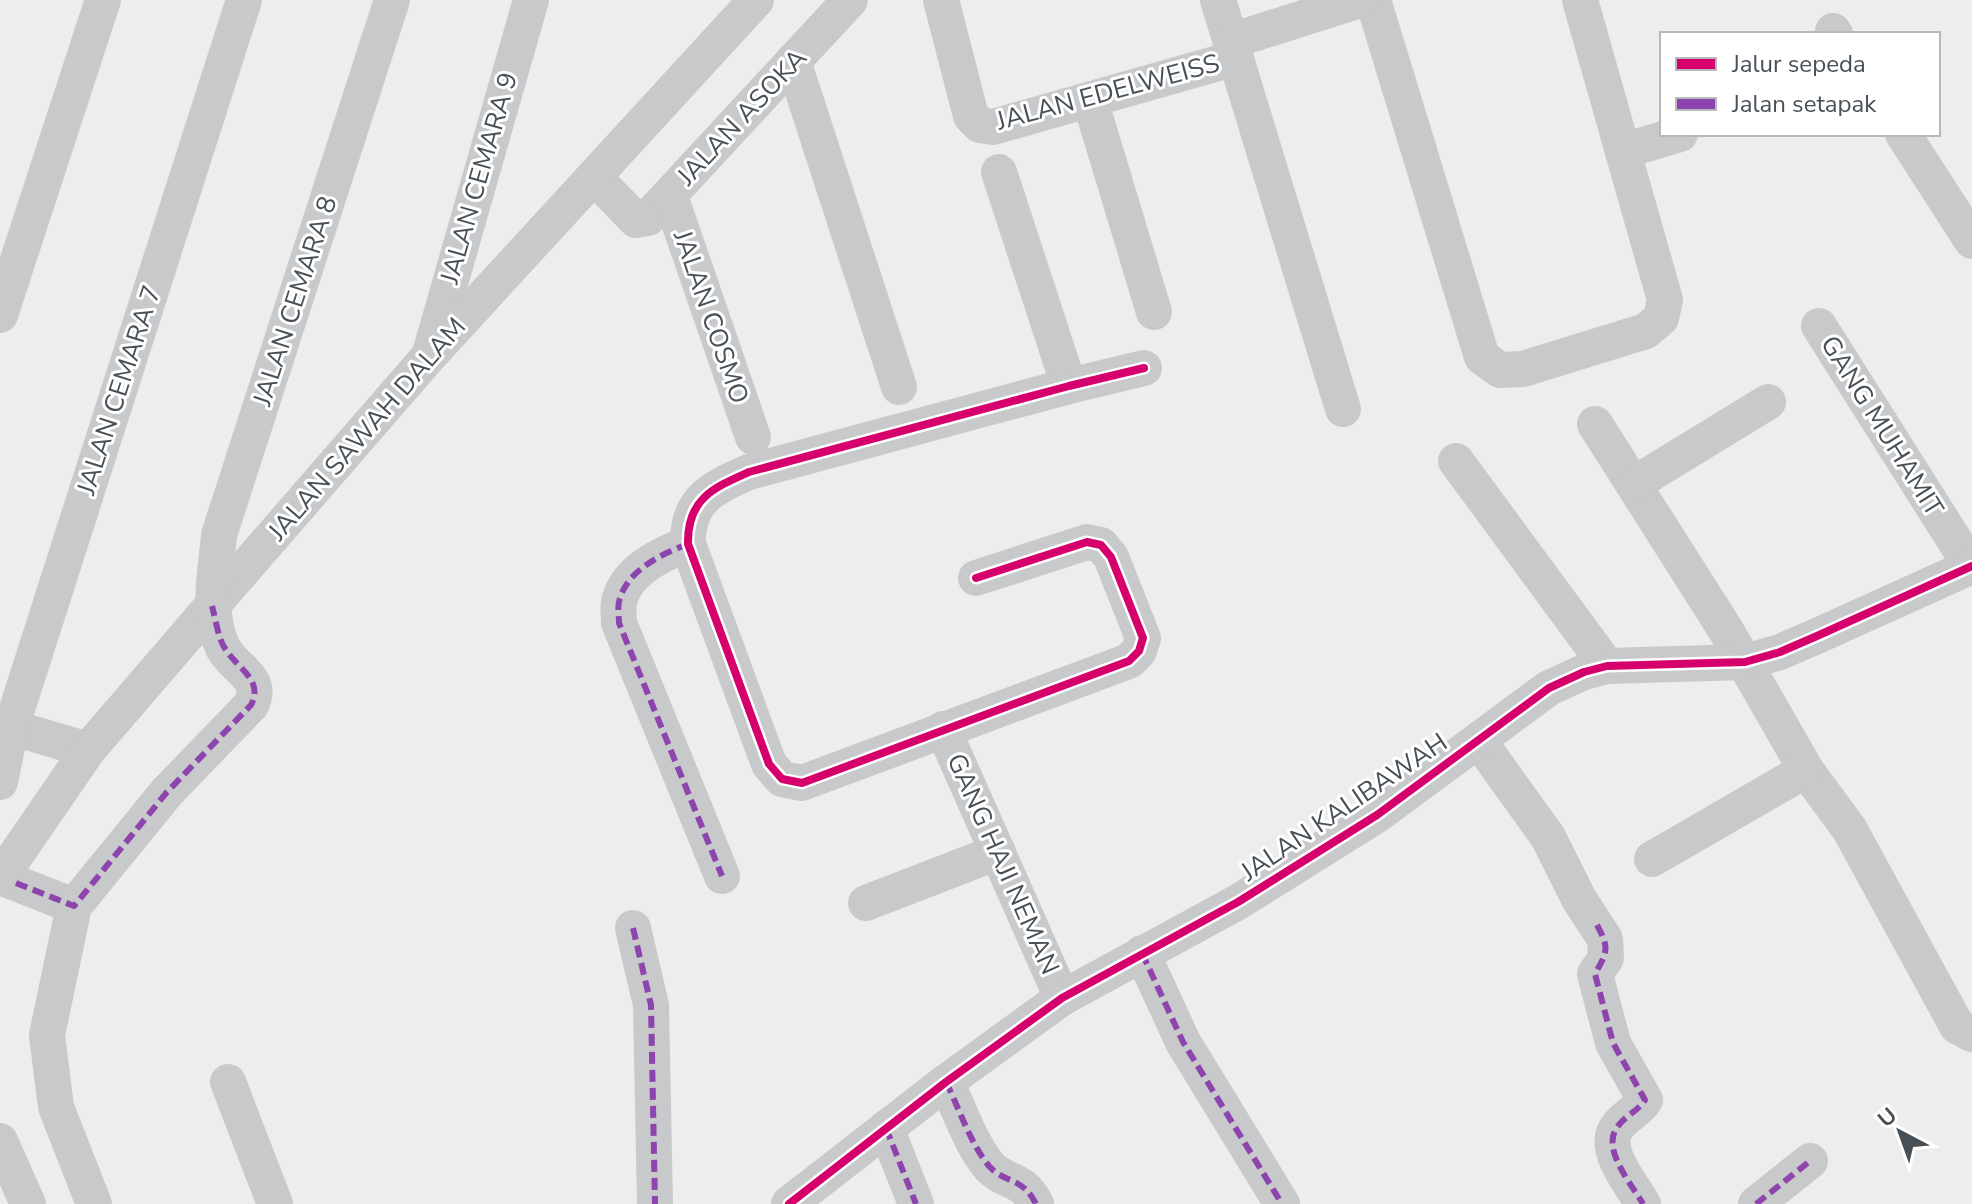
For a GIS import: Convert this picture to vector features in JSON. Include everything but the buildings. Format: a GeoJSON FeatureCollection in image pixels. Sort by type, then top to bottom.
{"type":"FeatureCollection","features":[{"type":"Feature","properties":{"kind":"street"},"geometry":{"type":"LineString","coordinates":[[0,315],[103,0]]}},
{"type":"Feature","properties":{"kind":"street","name":"JALAN CEMARA 7"},"geometry":{"type":"LineString","coordinates":[[0,782],[5,726],[244,0]]}},
{"type":"Feature","properties":{"kind":"street","name":"JALAN CEMARA 8"},"geometry":{"type":"LineString","coordinates":[[212,606],[219,535],[392,0]]}},
{"type":"Feature","properties":{"kind":"street","name":"JALAN CEMARA 9"},"geometry":{"type":"LineString","coordinates":[[429,356],[531,0]]}},
{"type":"Feature","properties":{"kind":"street","name":"JALAN SAWAH DALAM"},"geometry":{"type":"LineString","coordinates":[[4,879],[88,750],[429,356],[600,183],[756,0]]}},
{"type":"Feature","properties":{"kind":"street","name":"JALAN ASOKA"},"geometry":{"type":"LineString","coordinates":[[600,183],[636,220],[648,218],[850,0]]}},
{"type":"Feature","properties":{"kind":"street","name":"JALAN EDELWEISS"},"geometry":{"type":"LineString","coordinates":[[941,0],[971,116],[980,125],[993,127],[1090,100],[1360,0]]}},
{"type":"Feature","properties":{"kind":"street"},"geometry":{"type":"LineString","coordinates":[[1218,0],[1343,409]]}},
{"type":"Feature","properties":{"kind":"street"},"geometry":{"type":"LineString","coordinates":[[1373,0],[1482,357],[1500,370],[1523,369],[1646,331],[1661,318],[1665,300],[1580,0]]}},
{"type":"Feature","properties":{"kind":"street"},"geometry":{"type":"LineString","coordinates":[[793,61],[899,387]]}},
{"type":"Feature","properties":{"kind":"street"},"geometry":{"type":"LineString","coordinates":[[1090,100],[1154,312]]}},
{"type":"Feature","properties":{"kind":"street"},"geometry":{"type":"LineString","coordinates":[[1623,151],[1673,136]]}},
{"type":"Feature","properties":{"kind":"street"},"geometry":{"type":"LineString","coordinates":[[1904,136],[1972,241]]}},
{"type":"Feature","properties":{"kind":"street"},"geometry":{"type":"LineString","coordinates":[[999,172],[1069,386]]}},
{"type":"Feature","properties":{"kind":"street","name":"JALAN COSMO"},"geometry":{"type":"LineString","coordinates":[[670,196],[753,437]]}},
{"type":"Feature","properties":{"kind":"street","name":"GANG MUHAMIT"},"geometry":{"type":"LineString","coordinates":[[1819,326],[1972,567]]}},
{"type":"Feature","properties":{"kind":"street"},"geometry":{"type":"LineString","coordinates":[[976,578],[1087,542],[1101,545],[1111,557],[1143,638],[1139,651],[1129,661],[802,783],[782,779],[769,764],[688,544],[688,523],[698,504],[718,486],[749,472],[1144,368]]}},
{"type":"Feature","properties":{"kind":"street"},"geometry":{"type":"LineString","coordinates":[[1634,484],[1768,402]]}},
{"type":"Feature","properties":{"kind":"street"},"geometry":{"type":"LineString","coordinates":[[1595,424],[1745,662],[1806,770],[1850,830],[1957,1026],[1972,1034]]}},
{"type":"Feature","properties":{"kind":"street"},"geometry":{"type":"LineString","coordinates":[[1456,461],[1607,666]]}},
{"type":"Feature","properties":{"kind":"street"},"geometry":{"type":"LineString","coordinates":[[688,544],[669,551],[626,583],[619,601],[619,623],[722,876]]}},
{"type":"Feature","properties":{"kind":"street","name":"JALAN KALIBAWAH"},"geometry":{"type":"LineString","coordinates":[[789,1204],[946,1082],[1062,998],[1238,902],[1377,815],[1549,688],[1584,672],[1607,666],[1745,662],[1793,647],[1972,567]]}},
{"type":"Feature","properties":{"kind":"street"},"geometry":{"type":"LineString","coordinates":[[94,1204],[56,1107],[47,1035],[63,900],[251,705],[255,697],[255,684],[224,648],[212,606]]}},
{"type":"Feature","properties":{"kind":"street"},"geometry":{"type":"LineString","coordinates":[[5,726],[88,750]]}},
{"type":"Feature","properties":{"kind":"street","name":"GANG HAJI NEMAN"},"geometry":{"type":"LineString","coordinates":[[943,729],[1062,998]]}},
{"type":"Feature","properties":{"kind":"street"},"geometry":{"type":"LineString","coordinates":[[1479,741],[1548,837],[1579,899],[1605,939],[1606,958],[1595,974],[1599,993],[1613,1043],[1645,1100],[1620,1123],[1612,1135],[1611,1146],[1643,1204]]}},
{"type":"Feature","properties":{"kind":"street"},"geometry":{"type":"LineString","coordinates":[[1652,859],[1806,770]]}},
{"type":"Feature","properties":{"kind":"street"},"geometry":{"type":"LineString","coordinates":[[866,903],[998,852]]}},
{"type":"Feature","properties":{"kind":"street"},"geometry":{"type":"LineString","coordinates":[[4,879],[63,900]]}},
{"type":"Feature","properties":{"kind":"street"},"geometry":{"type":"LineString","coordinates":[[633,928],[651,1005],[655,1204]]}},
{"type":"Feature","properties":{"kind":"street"},"geometry":{"type":"LineString","coordinates":[[1142,953],[1183,1042],[1282,1204]]}},
{"type":"Feature","properties":{"kind":"street"},"geometry":{"type":"LineString","coordinates":[[228,1082],[275,1204]]}},
{"type":"Feature","properties":{"kind":"street"},"geometry":{"type":"LineString","coordinates":[[946,1082],[990,1166],[1021,1184],[1036,1204]]}},
{"type":"Feature","properties":{"kind":"street"},"geometry":{"type":"LineString","coordinates":[[886,1128],[916,1204]]}},
{"type":"Feature","properties":{"kind":"street"},"geometry":{"type":"LineString","coordinates":[[0,1141],[28,1204]]}},
{"type":"Feature","properties":{"kind":"street"},"geometry":{"type":"LineString","coordinates":[[1756,1204],[1810,1161]]}},
{"type":"Feature","properties":{"kind":"marked path"},"geometry":{"type":"LineString","coordinates":[[688,544],[657,558],[631,579],[619,601],[619,623],[722,876]]}},
{"type":"Feature","properties":{"kind":"marked path"},"geometry":{"type":"LineString","coordinates":[[16,883],[74,906],[167,792],[251,705],[254,696],[252,682],[223,646],[212,606]]}},
{"type":"Feature","properties":{"kind":"marked path"},"geometry":{"type":"LineString","coordinates":[[1597,925],[1605,950],[1595,974],[1613,1043],[1645,1100],[1618,1126],[1613,1135],[1613,1145],[1619,1165],[1643,1204]]}},
{"type":"Feature","properties":{"kind":"marked path"},"geometry":{"type":"LineString","coordinates":[[633,928],[651,1005],[655,1204]]}},
{"type":"Feature","properties":{"kind":"marked path"},"geometry":{"type":"LineString","coordinates":[[1142,953],[1183,1042],[1282,1204]]}},
{"type":"Feature","properties":{"kind":"marked path"},"geometry":{"type":"LineString","coordinates":[[946,1082],[982,1157],[995,1172],[1025,1189],[1036,1204]]}},
{"type":"Feature","properties":{"kind":"marked path"},"geometry":{"type":"LineString","coordinates":[[886,1128],[916,1204]]}},
{"type":"Feature","properties":{"kind":"marked path"},"geometry":{"type":"LineString","coordinates":[[1756,1204],[1810,1161]]}},
{"type":"Feature","properties":{"kind":"cycle path"},"geometry":{"type":"LineString","coordinates":[[976,578],[1087,542],[1101,545],[1111,557],[1143,638],[1139,651],[1129,661],[802,783],[782,779],[769,764],[688,544],[689,529],[692,516],[705,497],[749,472],[1144,368]]}},
{"type":"Feature","properties":{"kind":"cycle path"},"geometry":{"type":"LineString","coordinates":[[789,1204],[946,1082],[1062,998],[1238,902],[1377,815],[1549,688],[1584,672],[1607,666],[1745,662],[1780,652],[1972,566]]}}]}
